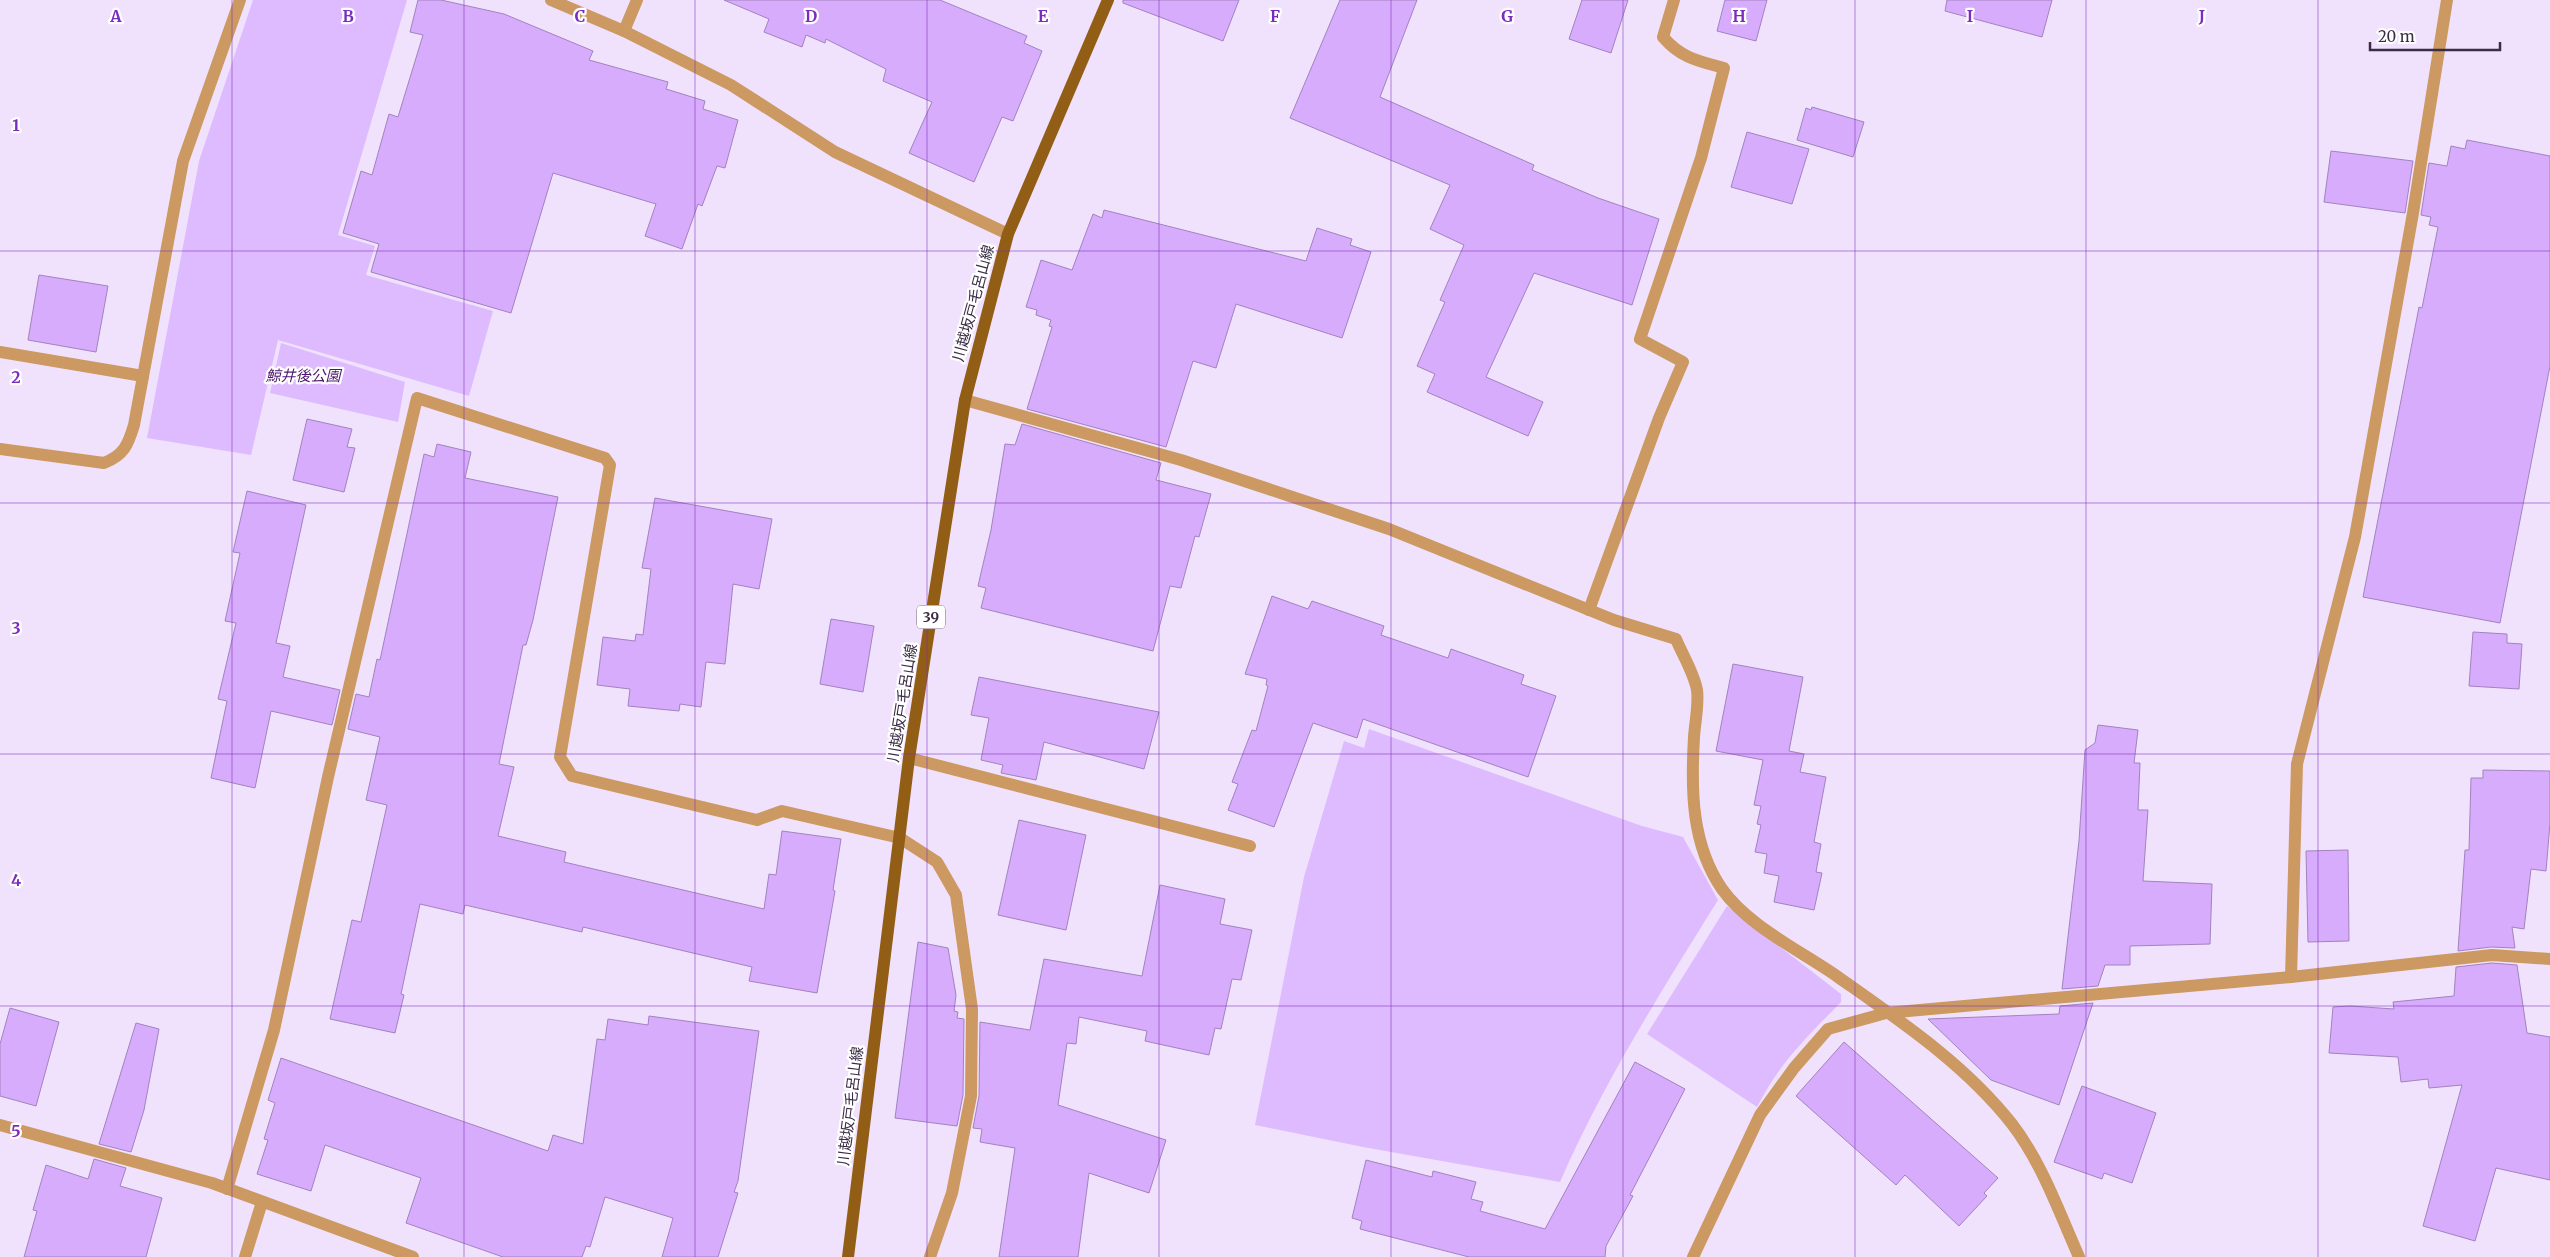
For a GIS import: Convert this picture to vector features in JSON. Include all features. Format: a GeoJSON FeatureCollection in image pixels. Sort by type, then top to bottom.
{"type":"FeatureCollection","features":[{"type":"Feature","properties":{"kind":"main road","name":"川越坂戸毛呂山線"},"geometry":{"type":"LineString","coordinates":[[848,1257],[909,758],[965,400],[1008,234],[1108,0]]}},
{"type":"Feature","properties":{"kind":"street"},"geometry":{"type":"LineString","coordinates":[[0,450],[104,463],[118,457],[127,448],[143,376],[183,161],[240,0]]}},
{"type":"Feature","properties":{"kind":"street"},"geometry":{"type":"LineString","coordinates":[[551,0],[624,31],[731,85],[835,152],[1008,234]]}},
{"type":"Feature","properties":{"kind":"street"},"geometry":{"type":"LineString","coordinates":[[624,31],[637,0]]}},
{"type":"Feature","properties":{"kind":"street"},"geometry":{"type":"LineString","coordinates":[[1589,610],[1659,418],[1683,362],[1640,340],[1701,158],[1724,68],[1692,60],[1674,50],[1663,38],[1674,0]]}},
{"type":"Feature","properties":{"kind":"street"},"geometry":{"type":"LineString","coordinates":[[2291,977],[2297,764],[2355,537],[2413,213],[2447,0]]}},
{"type":"Feature","properties":{"kind":"street"},"geometry":{"type":"LineString","coordinates":[[0,352],[143,376]]}},
{"type":"Feature","properties":{"kind":"street"},"geometry":{"type":"LineString","coordinates":[[227,1189],[274,1030],[328,777],[417,398],[605,458],[610,465],[560,757],[572,776],[756,820],[782,811],[900,838],[937,862],[956,894],[972,1008],[971,1096],[952,1193],[930,1257]]}},
{"type":"Feature","properties":{"kind":"street"},"geometry":{"type":"LineString","coordinates":[[965,400],[1181,460],[1389,529],[1614,620],[1676,638],[1697,690],[1693,756],[1694,815],[1702,852],[1722,890],[1764,928],[1838,976],[1886,1013],[1926,1040],[1975,1084],[2012,1124],[2039,1166],[2079,1257]]}},
{"type":"Feature","properties":{"kind":"street"},"geometry":{"type":"LineString","coordinates":[[909,758],[1250,846]]}},
{"type":"Feature","properties":{"kind":"street"},"geometry":{"type":"LineString","coordinates":[[1693,1257],[1760,1115],[1794,1068],[1828,1029],[1886,1013],[2291,977],[2492,955],[2550,960]]}},
{"type":"Feature","properties":{"kind":"street"},"geometry":{"type":"LineString","coordinates":[[0,1125],[227,1189],[413,1257]]}},
{"type":"Feature","properties":{"kind":"street"},"geometry":{"type":"LineString","coordinates":[[245,1257],[262,1202]]}},
{"type":"Feature","properties":{"kind":"green space"},"geometry":{"type":"Polygon","coordinates":[[[253,0],[407,0],[338,235],[375,246],[366,275],[493,311],[469,396],[278,340],[251,455],[147,438],[199,161],[253,0]]]}},
{"type":"Feature","properties":{"kind":"green space","name":"鯨井後公園"},"geometry":{"type":"Polygon","coordinates":[[[281,343],[405,382],[398,422],[270,393],[281,343]]]}},
{"type":"Feature","properties":{"kind":"green space"},"geometry":{"type":"Polygon","coordinates":[[[1369,729],[1642,826],[1683,837],[1718,900],[1654,1004],[1614,1074],[1560,1182],[1363,1147],[1255,1125],[1304,877],[1344,741],[1364,748],[1369,729]]]}},
{"type":"Feature","properties":{"kind":"green space"},"geometry":{"type":"Polygon","coordinates":[[[1727,906],[1841,994],[1841,1002],[1784,1063],[1757,1107],[1647,1034],[1727,906]]]}},
{"type":"Feature","properties":{"kind":"building"},"geometry":{"type":"Polygon","coordinates":[[[418,0],[441,0],[504,14],[593,51],[589,60],[668,82],[666,89],[705,101],[703,109],[738,120],[725,168],[717,166],[702,206],[698,204],[682,249],[645,236],[656,204],[553,173],[511,313],[371,272],[379,244],[343,233],[361,171],[372,175],[389,114],[398,117],[423,35],[410,32],[418,0]]]}},
{"type":"Feature","properties":{"kind":"building"},"geometry":{"type":"Polygon","coordinates":[[[724,0],[940,0],[1027,36],[1024,43],[1042,51],[1013,121],[1002,117],[974,182],[909,153],[932,102],[883,81],[886,69],[826,39],[825,43],[806,35],[802,47],[764,32],[769,19],[724,0]]]}},
{"type":"Feature","properties":{"kind":"building"},"geometry":{"type":"Polygon","coordinates":[[[1123,0],[1239,0],[1223,41],[1123,3],[1123,0]]]}},
{"type":"Feature","properties":{"kind":"building"},"geometry":{"type":"Polygon","coordinates":[[[1340,0],[1417,0],[1380,97],[1534,165],[1532,170],[1598,198],[1659,219],[1632,305],[1534,273],[1486,377],[1543,402],[1528,436],[1427,392],[1435,374],[1417,366],[1445,302],[1440,300],[1464,245],[1430,229],[1450,185],[1290,118],[1340,0]]]}},
{"type":"Feature","properties":{"kind":"building"},"geometry":{"type":"Polygon","coordinates":[[[1582,0],[1628,0],[1611,53],[1569,39],[1582,0]]]}},
{"type":"Feature","properties":{"kind":"building"},"geometry":{"type":"Polygon","coordinates":[[[1725,0],[1767,0],[1756,41],[1717,31],[1725,0]]]}},
{"type":"Feature","properties":{"kind":"building"},"geometry":{"type":"Polygon","coordinates":[[[1947,0],[2052,0],[2042,37],[1945,11],[1947,0]]]}},
{"type":"Feature","properties":{"kind":"building"},"geometry":{"type":"Polygon","coordinates":[[[1812,107],[1864,122],[1853,157],[1797,140],[1806,108],[1811,110],[1812,107]]]}},
{"type":"Feature","properties":{"kind":"building"},"geometry":{"type":"Polygon","coordinates":[[[1747,132],[1809,149],[1792,204],[1731,187],[1747,132]]]}},
{"type":"Feature","properties":{"kind":"building"},"geometry":{"type":"Polygon","coordinates":[[[2467,140],[2550,156],[2550,366],[2500,623],[2363,597],[2419,307],[2422,308],[2438,227],[2429,225],[2431,217],[2421,215],[2429,163],[2447,166],[2451,146],[2465,149],[2467,140]]]}},
{"type":"Feature","properties":{"kind":"building"},"geometry":{"type":"Polygon","coordinates":[[[2331,151],[2413,161],[2405,213],[2324,202],[2331,151]]]}},
{"type":"Feature","properties":{"kind":"building"},"geometry":{"type":"Polygon","coordinates":[[[1104,210],[1306,261],[1317,228],[1352,239],[1350,245],[1371,252],[1342,338],[1236,304],[1216,368],[1193,361],[1166,447],[1027,409],[1052,327],[1049,326],[1051,320],[1036,315],[1037,310],[1026,307],[1041,260],[1072,270],[1093,214],[1102,218],[1104,210]]]}},
{"type":"Feature","properties":{"kind":"building"},"geometry":{"type":"Polygon","coordinates":[[[39,275],[108,286],[96,352],[28,340],[39,275]]]}},
{"type":"Feature","properties":{"kind":"building"},"geometry":{"type":"Polygon","coordinates":[[[307,419],[352,429],[347,447],[355,448],[344,492],[293,480],[307,419]]]}},
{"type":"Feature","properties":{"kind":"building"},"geometry":{"type":"Polygon","coordinates":[[[1022,424],[1161,463],[1156,480],[1211,494],[1199,537],[1195,536],[1181,588],[1170,586],[1153,651],[981,608],[986,588],[978,586],[991,530],[1005,444],[1015,445],[1022,424]]]}},
{"type":"Feature","properties":{"kind":"building"},"geometry":{"type":"Polygon","coordinates":[[[437,444],[471,452],[465,478],[558,497],[533,620],[526,645],[523,645],[499,764],[514,767],[498,836],[566,852],[564,862],[764,909],[769,874],[776,875],[782,831],[841,839],[833,890],[835,891],[817,993],[749,981],[752,967],[583,927],[582,932],[465,905],[463,914],[420,904],[401,994],[404,995],[395,1033],[330,1019],[352,920],[361,922],[387,805],[366,800],[380,737],[348,729],[356,694],[369,697],[377,659],[380,660],[424,454],[434,457],[437,444]]]}},
{"type":"Feature","properties":{"kind":"building"},"geometry":{"type":"Polygon","coordinates":[[[247,491],[306,505],[276,643],[290,646],[283,677],[340,690],[332,725],[271,711],[255,788],[211,778],[227,701],[218,699],[236,623],[225,621],[240,553],[233,552],[247,491]]]}},
{"type":"Feature","properties":{"kind":"building"},"geometry":{"type":"Polygon","coordinates":[[[655,498],[772,519],[759,589],[733,584],[725,664],[706,662],[701,707],[680,704],[679,711],[628,706],[630,689],[597,685],[603,637],[635,641],[636,634],[643,635],[651,569],[642,568],[655,498]]]}},
{"type":"Feature","properties":{"kind":"building"},"geometry":{"type":"Polygon","coordinates":[[[1272,596],[1308,609],[1312,601],[1384,626],[1381,635],[1448,658],[1451,649],[1524,675],[1521,684],[1556,696],[1528,777],[1363,719],[1357,738],[1313,723],[1274,827],[1228,810],[1238,784],[1232,782],[1252,730],[1256,731],[1268,686],[1266,685],[1267,679],[1245,674],[1272,596]]]}},
{"type":"Feature","properties":{"kind":"building"},"geometry":{"type":"Polygon","coordinates":[[[831,619],[874,626],[863,692],[820,684],[831,619]]]}},
{"type":"Feature","properties":{"kind":"building"},"geometry":{"type":"Polygon","coordinates":[[[2473,632],[2507,634],[2507,643],[2522,644],[2519,689],[2469,686],[2473,632]]]}},
{"type":"Feature","properties":{"kind":"building"},"geometry":{"type":"Polygon","coordinates":[[[1733,664],[1803,677],[1789,751],[1804,754],[1800,772],[1826,777],[1814,842],[1821,844],[1816,872],[1822,873],[1814,910],[1774,902],[1779,876],[1764,873],[1767,854],[1755,852],[1761,825],[1757,824],[1761,806],[1754,805],[1763,760],[1716,751],[1733,664]]]}},
{"type":"Feature","properties":{"kind":"building"},"geometry":{"type":"Polygon","coordinates":[[[979,677],[1159,712],[1144,769],[1044,742],[1036,780],[1001,773],[1003,765],[981,760],[989,718],[971,715],[979,677]]]}},
{"type":"Feature","properties":{"kind":"building"},"geometry":{"type":"Polygon","coordinates":[[[2098,725],[2138,730],[2134,763],[2140,763],[2138,810],[2148,810],[2143,881],[2212,884],[2210,944],[2130,946],[2130,965],[2105,965],[2098,986],[2062,989],[2079,841],[2085,750],[2095,743],[2098,725]]]}},
{"type":"Feature","properties":{"kind":"building"},"geometry":{"type":"Polygon","coordinates":[[[2483,770],[2550,771],[2550,823],[2546,871],[2531,869],[2524,929],[2512,927],[2515,948],[2491,947],[2458,951],[2465,850],[2469,850],[2471,778],[2483,778],[2483,770]]]}},
{"type":"Feature","properties":{"kind":"building"},"geometry":{"type":"Polygon","coordinates":[[[1019,820],[1086,835],[1066,930],[998,915],[1019,820]]]}},
{"type":"Feature","properties":{"kind":"building"},"geometry":{"type":"Polygon","coordinates":[[[2348,850],[2349,941],[2308,942],[2306,851],[2348,850]]]}},
{"type":"Feature","properties":{"kind":"building"},"geometry":{"type":"Polygon","coordinates":[[[1160,885],[1225,899],[1220,924],[1252,930],[1241,980],[1232,979],[1221,1029],[1215,1028],[1209,1055],[1145,1041],[1147,1031],[1079,1017],[1076,1044],[1067,1043],[1058,1105],[1166,1140],[1149,1193],[1089,1173],[1078,1257],[999,1257],[1015,1148],[980,1142],[982,1129],[973,1128],[979,1096],[980,1022],[1030,1030],[1044,959],[1142,976],[1160,885]]]}},
{"type":"Feature","properties":{"kind":"building"},"geometry":{"type":"Polygon","coordinates":[[[918,942],[948,948],[956,995],[954,1011],[958,1012],[957,1018],[964,1019],[963,1095],[957,1126],[895,1118],[918,942]]]}},
{"type":"Feature","properties":{"kind":"building"},"geometry":{"type":"Polygon","coordinates":[[[2492,963],[2517,965],[2527,1033],[2550,1037],[2550,1180],[2496,1168],[2475,1241],[2423,1226],[2462,1085],[2429,1088],[2428,1079],[2401,1082],[2398,1057],[2329,1053],[2333,1007],[2350,1006],[2394,1009],[2393,1002],[2454,996],[2456,967],[2492,963]]]}},
{"type":"Feature","properties":{"kind":"building"},"geometry":{"type":"Polygon","coordinates":[[[2093,1003],[2059,1105],[1991,1080],[1928,1019],[2059,1014],[2060,1006],[2093,1003]]]}},
{"type":"Feature","properties":{"kind":"building"},"geometry":{"type":"Polygon","coordinates":[[[10,1008],[59,1022],[36,1106],[0,1096],[0,1044],[10,1008]]]}},
{"type":"Feature","properties":{"kind":"building"},"geometry":{"type":"Polygon","coordinates":[[[649,1016],[759,1031],[738,1181],[734,1192],[738,1193],[718,1257],[662,1257],[673,1218],[605,1197],[590,1247],[586,1246],[582,1257],[503,1257],[406,1223],[421,1178],[325,1145],[311,1191],[257,1174],[268,1140],[264,1139],[275,1103],[268,1100],[281,1058],[548,1151],[553,1135],[583,1144],[597,1039],[605,1040],[608,1019],[648,1025],[649,1016]]]}},
{"type":"Feature","properties":{"kind":"building"},"geometry":{"type":"Polygon","coordinates":[[[136,1023],[159,1029],[144,1110],[131,1152],[99,1144],[136,1023]]]}},
{"type":"Feature","properties":{"kind":"building"},"geometry":{"type":"Polygon","coordinates":[[[1844,1042],[1998,1178],[1984,1193],[1987,1196],[1959,1226],[1905,1175],[1896,1185],[1796,1096],[1844,1042]]]}},
{"type":"Feature","properties":{"kind":"building"},"geometry":{"type":"Polygon","coordinates":[[[1635,1062],[1685,1089],[1630,1195],[1633,1196],[1606,1246],[1605,1257],[1469,1257],[1360,1229],[1362,1221],[1352,1218],[1366,1160],[1432,1177],[1433,1171],[1476,1182],[1471,1199],[1483,1202],[1480,1211],[1545,1229],[1635,1062]]]}},
{"type":"Feature","properties":{"kind":"building"},"geometry":{"type":"Polygon","coordinates":[[[2082,1086],[2156,1113],[2132,1183],[2104,1173],[2102,1179],[2054,1162],[2082,1086]]]}},
{"type":"Feature","properties":{"kind":"building"},"geometry":{"type":"Polygon","coordinates":[[[94,1159],[126,1168],[120,1186],[162,1198],[146,1257],[24,1257],[37,1211],[33,1210],[46,1165],[88,1179],[94,1159]]]}}]}
